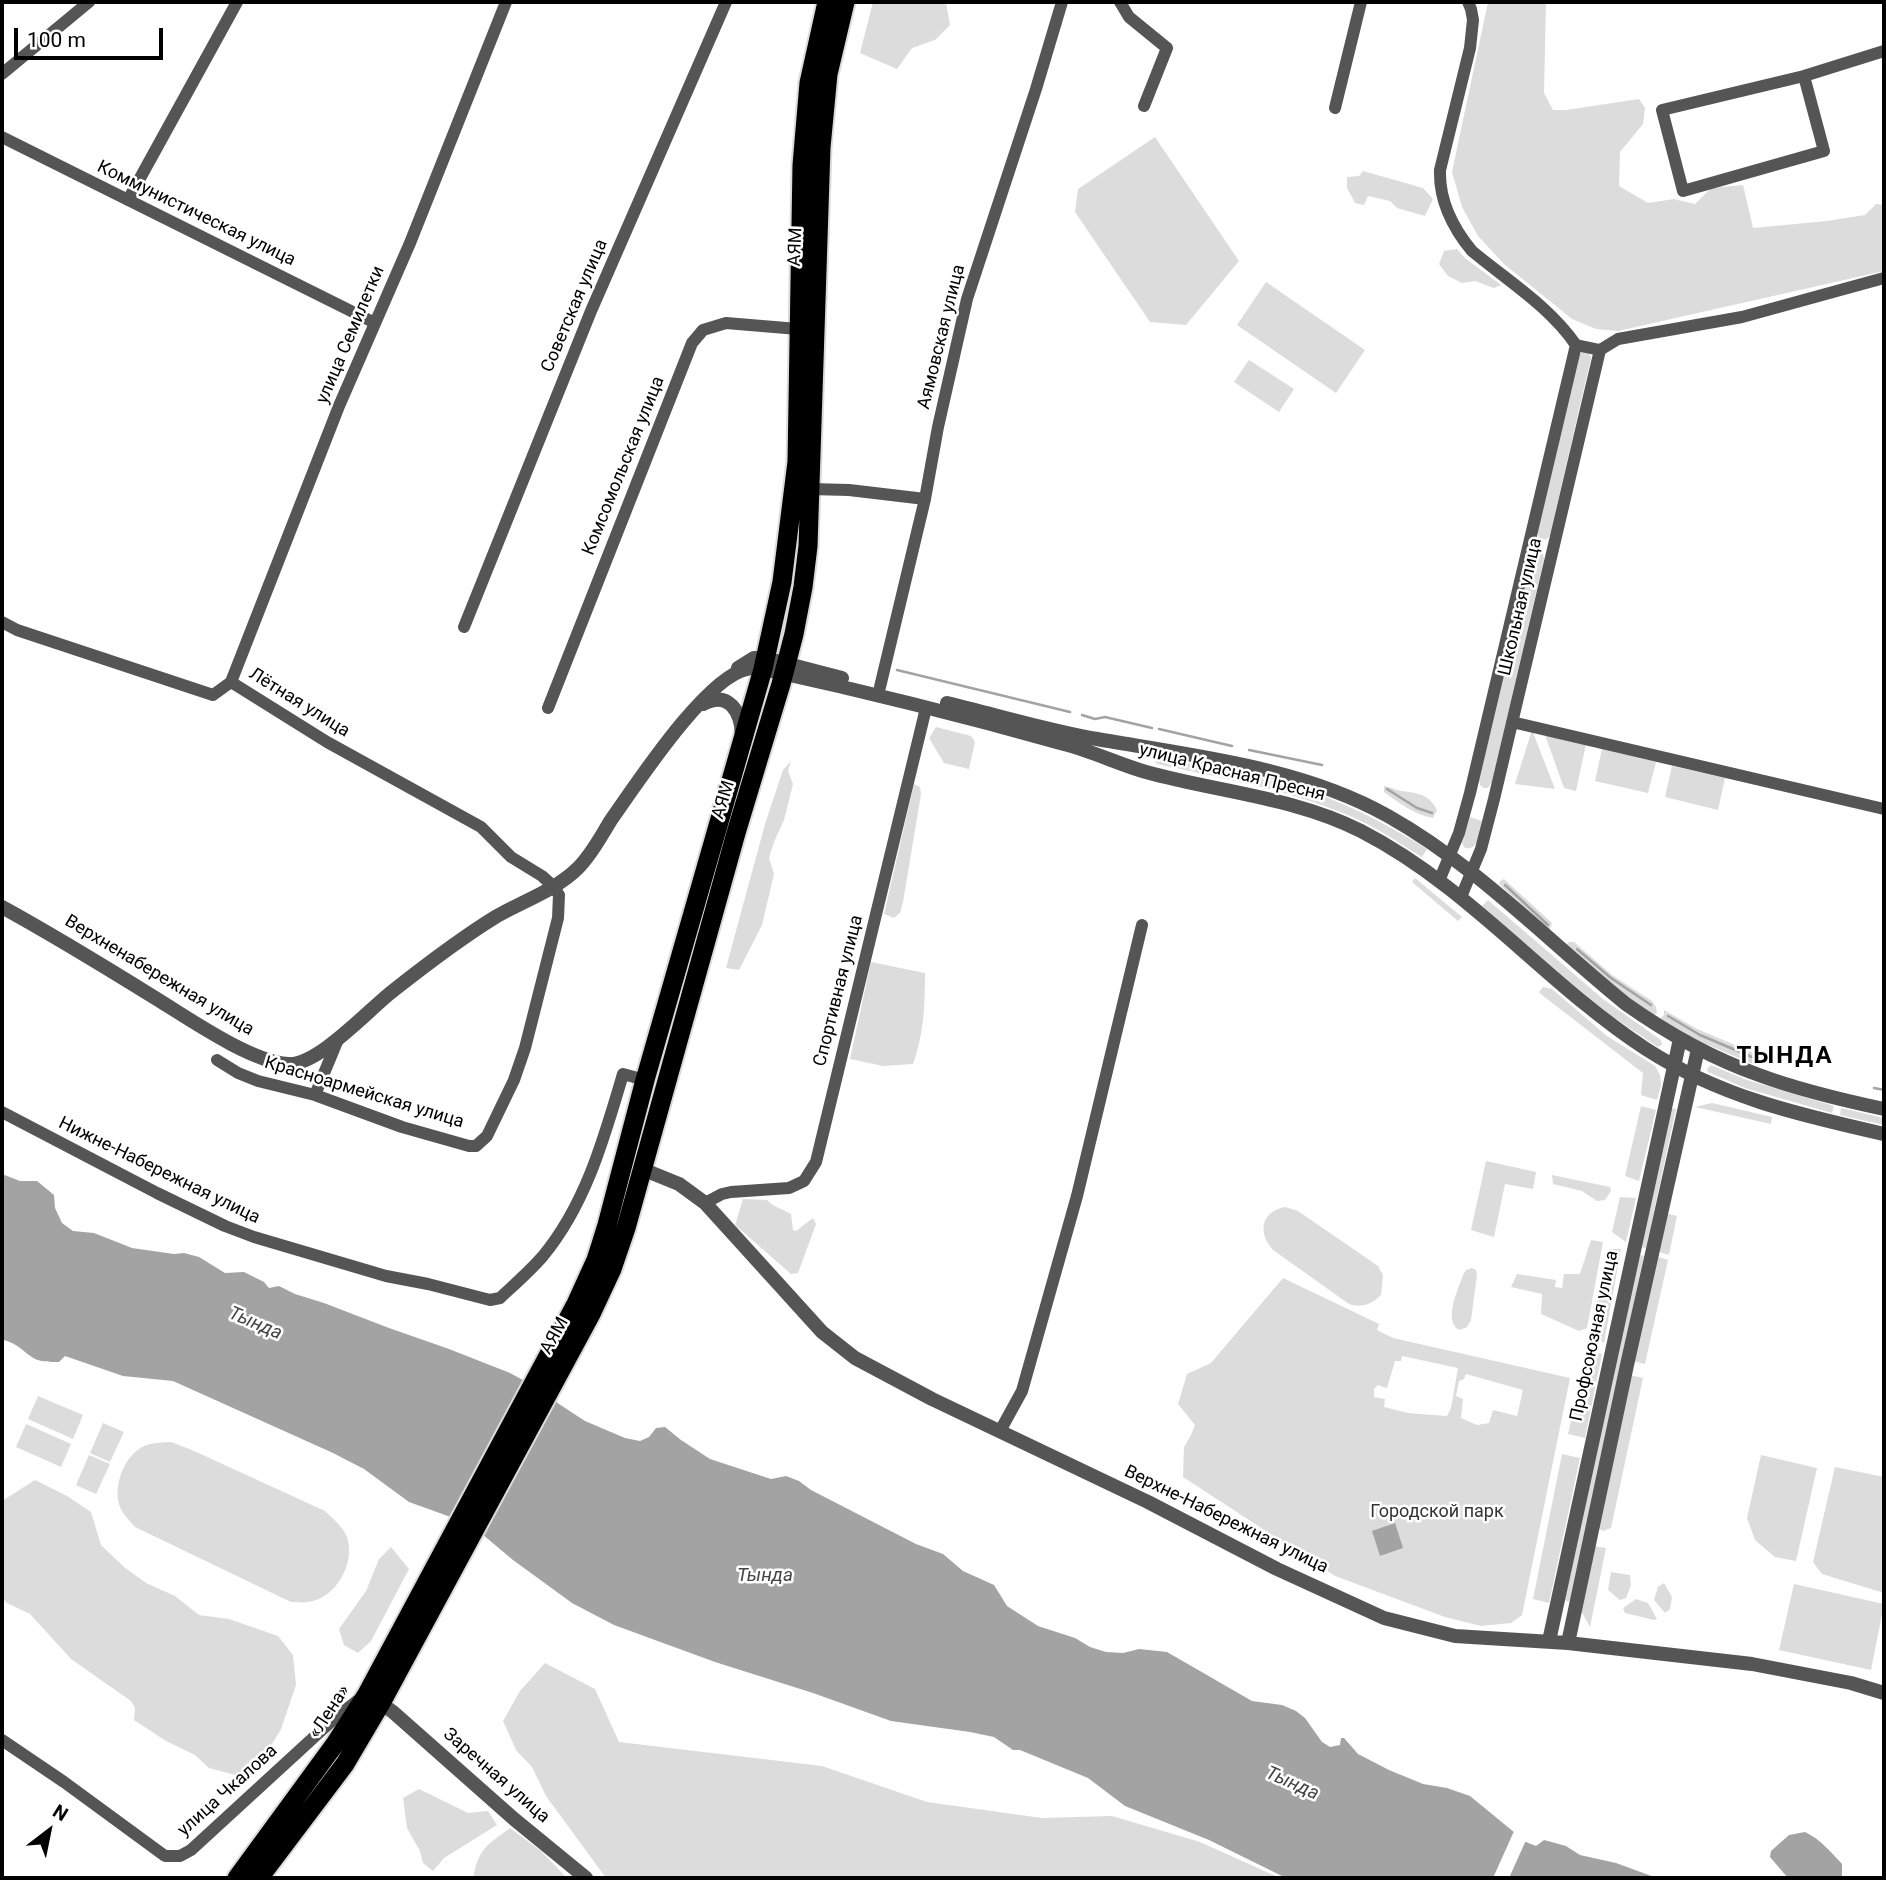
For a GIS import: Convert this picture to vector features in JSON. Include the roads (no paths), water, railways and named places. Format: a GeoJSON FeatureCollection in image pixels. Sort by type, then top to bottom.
{"type":"FeatureCollection","features":[{"type":"Feature","properties":{"kind":"highway","name":"АЯМ"},"geometry":{"type":"LineString","coordinates":[[448,1561],[565,1342],[596,1260],[764,664],[782,582],[797,462],[802,165],[809,83],[827,2]]}},
{"type":"Feature","properties":{"kind":"highway","name":"АЯМ"},"geometry":{"type":"LineString","coordinates":[[565,1342],[591,1314],[612,1269],[626,1228],[736,833],[785,669],[803,587],[808,546],[821,147],[828,74],[845,2]]}},
{"type":"Feature","properties":{"kind":"highway","name":"«Лена»"},"geometry":{"type":"LineString","coordinates":[[259,1878],[345,1763],[374,1699],[448,1561]]}},
{"type":"Feature","properties":{"kind":"highway","name":"«Лена»"},"geometry":{"type":"LineString","coordinates":[[237,1878],[335,1744],[374,1699]]}},
{"type":"Feature","properties":{"kind":"street"},"geometry":{"type":"LineString","coordinates":[[2,74],[89,2]]}},
{"type":"Feature","properties":{"kind":"street"},"geometry":{"type":"LineString","coordinates":[[128,200],[237,2]]}},
{"type":"Feature","properties":{"kind":"street","name":"улица Семилетки"},"geometry":{"type":"LineString","coordinates":[[231,682],[339,406],[410,243],[506,2]]}},
{"type":"Feature","properties":{"kind":"street","name":"Советская улица"},"geometry":{"type":"LineString","coordinates":[[464,627],[591,311],[726,2]]}},
{"type":"Feature","properties":{"kind":"street","name":"Аямовская улица"},"geometry":{"type":"LineString","coordinates":[[880,687],[925,499],[967,299],[1062,2]]}},
{"type":"Feature","properties":{"kind":"street"},"geometry":{"type":"LineString","coordinates":[[1120,2],[1129,17],[1167,48],[1144,106]]}},
{"type":"Feature","properties":{"kind":"street"},"geometry":{"type":"LineString","coordinates":[[1335,108],[1361,2]]}},
{"type":"Feature","properties":{"kind":"street"},"geometry":{"type":"LineString","coordinates":[[1468,2],[1473,20],[1470,48],[1440,170],[1440,185],[1445,204],[1463,240],[1472,251],[1548,312],[1564,327],[1576,345],[1600,350],[1618,339],[1742,317],[1884,278]]}},
{"type":"Feature","properties":{"kind":"street"},"geometry":{"type":"LineString","coordinates":[[1804,76],[1824,151],[1683,191],[1662,110],[1804,76],[1884,51]]}},
{"type":"Feature","properties":{"kind":"street","name":"Коммунистическая улица"},"geometry":{"type":"LineString","coordinates":[[2,137],[376,323]]}},
{"type":"Feature","properties":{"kind":"street","name":"Комсомольская улица"},"geometry":{"type":"LineString","coordinates":[[548,708],[692,343],[703,330],[726,323],[798,329]]}},
{"type":"Feature","properties":{"kind":"street","name":"Школьная улица"},"geometry":{"type":"LineString","coordinates":[[1439,881],[1459,833],[1470,793],[1576,345]]}},
{"type":"Feature","properties":{"kind":"street","name":"Школьная улица"},"geometry":{"type":"LineString","coordinates":[[1461,897],[1481,849],[1494,799],[1600,350]]}},
{"type":"Feature","properties":{"kind":"street"},"geometry":{"type":"LineString","coordinates":[[810,489],[849,490],[925,499]]}},
{"type":"Feature","properties":{"kind":"street"},"geometry":{"type":"LineString","coordinates":[[1531,541],[1552,547]]}},
{"type":"Feature","properties":{"kind":"street","name":"Лётная улица"},"geometry":{"type":"LineString","coordinates":[[2,622],[17,630],[214,695],[231,682],[327,742],[481,827],[511,857],[553,886]]}},
{"type":"Feature","properties":{"kind":"street"},"geometry":{"type":"LineString","coordinates":[[764,664],[785,669]]}},
{"type":"Feature","properties":{"kind":"street","name":"Красноармейская улица"},"geometry":{"type":"LineString","coordinates":[[302,1063],[339,1037],[393,990],[480,927],[553,886],[578,868],[693,710],[721,682],[745,669],[764,664]]}},
{"type":"Feature","properties":{"kind":"street","name":"улица Красная Пресня"},"geometry":{"type":"LineString","coordinates":[[785,669],[880,687],[1069,733],[1205,757],[1320,786],[1388,816],[1450,856],[1617,996],[1651,1022],[1680,1039],[1760,1076],[1884,1109]]}},
{"type":"Feature","properties":{"kind":"street","name":"улица Красная Пресня"},"geometry":{"type":"LineString","coordinates":[[785,669],[1066,744],[1148,773],[1283,803],[1327,816],[1388,846],[1439,881],[1600,1016],[1645,1049],[1674,1066],[1752,1101],[1884,1134]]}},
{"type":"Feature","properties":{"kind":"street"},"geometry":{"type":"LineString","coordinates":[[693,710],[715,699],[729,702],[737,710],[743,740]]}},
{"type":"Feature","properties":{"kind":"street","name":"Спортивная улица"},"geometry":{"type":"LineString","coordinates":[[705,1203],[731,1192],[789,1188],[804,1181],[816,1163],[926,708]]}},
{"type":"Feature","properties":{"kind":"street"},"geometry":{"type":"LineString","coordinates":[[1512,722],[1884,809]]}},
{"type":"Feature","properties":{"kind":"street"},"geometry":{"type":"LineString","coordinates":[[1470,793],[1494,799]]}},
{"type":"Feature","properties":{"kind":"street","name":"Красноармейская улица"},"geometry":{"type":"LineString","coordinates":[[217,1060],[258,1081],[315,1095],[402,1127],[476,1146],[482,1142],[500,1111],[520,1064],[558,918],[559,895],[553,886]]}},
{"type":"Feature","properties":{"kind":"street","name":"Верхненабережная улица"},"geometry":{"type":"LineString","coordinates":[[2,907],[246,1051],[288,1064],[302,1063]]}},
{"type":"Feature","properties":{"kind":"street"},"geometry":{"type":"LineString","coordinates":[[1000,1431],[1022,1391],[1065,1240],[1142,925]]}},
{"type":"Feature","properties":{"kind":"street"},"geometry":{"type":"LineString","coordinates":[[315,1095],[339,1037]]}},
{"type":"Feature","properties":{"kind":"street","name":"Профсоюзная улица"},"geometry":{"type":"LineString","coordinates":[[1549,1641],[1680,1039]]}},
{"type":"Feature","properties":{"kind":"street"},"geometry":{"type":"LineString","coordinates":[[1568,1643],[1698,1049]]}},
{"type":"Feature","properties":{"kind":"street","name":"Нижне-Набережная улица"},"geometry":{"type":"LineString","coordinates":[[2,1112],[225,1226],[362,1270],[495,1300],[533,1267],[561,1230],[593,1171],[622,1074],[645,1080]]}},
{"type":"Feature","properties":{"kind":"street"},"geometry":{"type":"LineString","coordinates":[[1669,1086],[1689,1091]]}},
{"type":"Feature","properties":{"kind":"street","name":"Верхне-Набережная улица"},"geometry":{"type":"LineString","coordinates":[[642,1170],[679,1184],[705,1203],[822,1332],[866,1364],[1148,1502],[1277,1569],[1384,1618],[1455,1636],[1549,1641],[1752,1664],[1851,1683],[1884,1693]]}},
{"type":"Feature","properties":{"kind":"street"},"geometry":{"type":"LineString","coordinates":[[1556,1606],[1574,1611]]}},
{"type":"Feature","properties":{"kind":"street","name":"улица Чкалова"},"geometry":{"type":"LineString","coordinates":[[2,1740],[165,1856],[180,1856],[191,1850],[336,1717],[374,1699]]}},
{"type":"Feature","properties":{"kind":"street","name":"Заречная улица"},"geometry":{"type":"LineString","coordinates":[[374,1699],[586,1878]]}},
{"type":"Feature","properties":{"kind":"water","name":"Тында"},"geometry":{"type":"Polygon","coordinates":[[[2,1174],[20,1181],[37,1181],[54,1195],[55,1208],[62,1223],[73,1231],[94,1233],[132,1248],[199,1257],[225,1273],[244,1272],[264,1282],[269,1288],[279,1286],[510,1373],[545,1392],[585,1421],[625,1438],[640,1441],[649,1437],[656,1428],[665,1427],[710,1459],[771,1479],[786,1476],[799,1481],[811,1490],[916,1544],[943,1554],[963,1571],[994,1585],[1007,1606],[1038,1626],[1106,1652],[1123,1653],[1139,1649],[1167,1652],[1252,1701],[1282,1705],[1296,1711],[1305,1718],[1322,1742],[1330,1747],[1340,1745],[1341,1738],[1344,1738],[1358,1754],[1389,1770],[1423,1784],[1470,1796],[1526,1842],[1536,1846],[1544,1840],[1566,1846],[1580,1855],[1616,1863],[1657,1878],[1286,1878],[1209,1840],[1125,1806],[1088,1778],[1020,1750],[1013,1750],[994,1737],[891,1721],[614,1625],[572,1603],[513,1560],[470,1524],[409,1502],[364,1469],[333,1453],[173,1381],[123,1376],[65,1356],[59,1362],[41,1361],[4,1340],[2,1174]]]}},
{"type":"Feature","properties":{"kind":"water"},"geometry":{"type":"Polygon","coordinates":[[[1395,1523],[1403,1548],[1380,1556],[1372,1531],[1395,1523]]]}},
{"type":"Feature","properties":{"kind":"water"},"geometry":{"type":"Polygon","coordinates":[[[1805,1832],[1820,1842],[1842,1864],[1844,1878],[1788,1878],[1770,1857],[1771,1851],[1789,1835],[1805,1832]]]}},
{"type":"Feature","properties":{"kind":"waterway"},"geometry":{"type":"LineString","coordinates":[[897,670],[1070,712]]}},
{"type":"Feature","properties":{"kind":"waterway"},"geometry":{"type":"LineString","coordinates":[[1082,715],[1095,719],[1105,717],[1152,728]]}},
{"type":"Feature","properties":{"kind":"waterway"},"geometry":{"type":"LineString","coordinates":[[1159,729],[1232,746]]}},
{"type":"Feature","properties":{"kind":"waterway"},"geometry":{"type":"LineString","coordinates":[[1249,750],[1322,765]]}},
{"type":"Feature","properties":{"kind":"waterway"},"geometry":{"type":"LineString","coordinates":[[1387,789],[1417,808],[1432,813]]}},
{"type":"Feature","properties":{"kind":"waterway"},"geometry":{"type":"LineString","coordinates":[[1505,885],[1548,925]]}},
{"type":"Feature","properties":{"kind":"waterway"},"geometry":{"type":"LineString","coordinates":[[1577,949],[1611,978],[1651,1005]]}},
{"type":"Feature","properties":{"kind":"waterway"},"geometry":{"type":"LineString","coordinates":[[1668,1016],[1700,1035],[1752,1057]]}},
{"type":"Feature","properties":{"kind":"waterway"},"geometry":{"type":"LineString","coordinates":[[1874,1088],[1884,1090]]}},
{"type":"Feature","properties":{"kind":"district","name":"ТЫНДА"},"geometry":{"type":"Point","coordinates":[1785,1057]}},
{"type":"Feature","properties":{"kind":"park label","name":"Городской парк"},"geometry":{"type":"Point","coordinates":[1437,1512]}}]}
